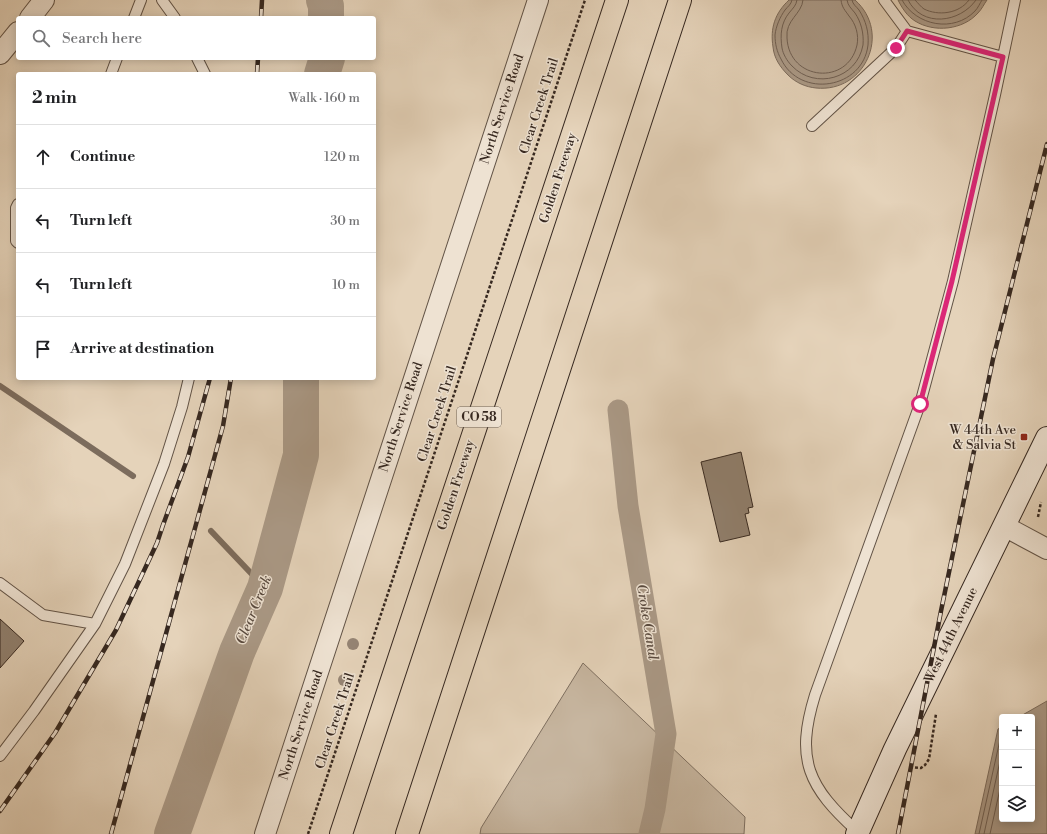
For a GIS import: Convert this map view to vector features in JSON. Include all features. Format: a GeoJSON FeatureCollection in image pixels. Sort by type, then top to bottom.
{"type":"FeatureCollection","features":[{"type":"Feature","properties":{"kind":"highway","name":"Golden Freeway"},"geometry":{"type":"LineString","coordinates":[[341,834],[617,0]]}},
{"type":"Feature","properties":{"kind":"highway"},"geometry":{"type":"LineString","coordinates":[[407,834],[680,0]]}},
{"type":"Feature","properties":{"kind":"street"},"geometry":{"type":"LineString","coordinates":[[32,16],[44,0]]}},
{"type":"Feature","properties":{"kind":"street","name":"North Service Road"},"geometry":{"type":"LineString","coordinates":[[265,834],[538,0]]}},
{"type":"Feature","properties":{"kind":"street"},"geometry":{"type":"LineString","coordinates":[[0,54],[16,34]]}},
{"type":"Feature","properties":{"kind":"street","name":"West 44th Avenue"},"geometry":{"type":"LineString","coordinates":[[857,833],[895,749],[1047,438]]}},
{"type":"Feature","properties":{"kind":"street"},"geometry":{"type":"LineString","coordinates":[[1004,526],[1047,549]]}},
{"type":"Feature","properties":{"kind":"lane"},"geometry":{"type":"LineString","coordinates":[[135,16],[141,0]]}},
{"type":"Feature","properties":{"kind":"lane"},"geometry":{"type":"LineString","coordinates":[[162,0],[173,16]]}},
{"type":"Feature","properties":{"kind":"lane"},"geometry":{"type":"LineString","coordinates":[[884,0],[907,31],[1003,57]]}},
{"type":"Feature","properties":{"kind":"lane"},"geometry":{"type":"LineString","coordinates":[[857,833],[828,803],[813,779],[807,752],[807,723],[815,695],[920,404],[952,281],[1015,0]]}},
{"type":"Feature","properties":{"kind":"lane"},"geometry":{"type":"LineString","coordinates":[[812,126],[896,48],[907,31]]}},
{"type":"Feature","properties":{"kind":"lane"},"geometry":{"type":"LineString","coordinates":[[112,72],[116,60]]}},
{"type":"Feature","properties":{"kind":"lane"},"geometry":{"type":"LineString","coordinates":[[198,60],[203,72]]}},
{"type":"Feature","properties":{"kind":"lane"},"geometry":{"type":"LineString","coordinates":[[16,208],[16,241]]}},
{"type":"Feature","properties":{"kind":"lane"},"geometry":{"type":"LineString","coordinates":[[0,756],[34,711],[95,624],[125,564],[164,464],[182,407],[189,380]]}},
{"type":"Feature","properties":{"kind":"lane"},"geometry":{"type":"LineString","coordinates":[[0,583],[43,615],[95,624]]}},
{"type":"Feature","properties":{"kind":"path","name":"Clear Creek Trail"},"geometry":{"type":"LineString","coordinates":[[308,834],[585,0]]}},
{"type":"Feature","properties":{"kind":"path"},"geometry":{"type":"LineString","coordinates":[[1038,517],[1040,503],[1044,496]]}},
{"type":"Feature","properties":{"kind":"shaded area"},"geometry":{"type":"Polygon","coordinates":[[[583,663],[745,817],[744,834],[480,834],[481,828],[583,663]]]}},
{"type":"Feature","properties":{"kind":"water"},"geometry":{"type":"Polygon","coordinates":[[[789,0],[855,0],[866,13],[871,28],[872,44],[868,58],[860,71],[848,81],[833,87],[816,88],[801,84],[788,75],[776,59],[772,33],[780,10],[789,0]]]}},
{"type":"Feature","properties":{"kind":"water"},"geometry":{"type":"Polygon","coordinates":[[[898,0],[987,0],[981,10],[972,19],[956,26],[939,28],[923,25],[915,21],[905,12],[898,0]]]}},
{"type":"Feature","properties":{"kind":"water"},"geometry":{"type":"Polygon","coordinates":[[[1047,701],[1047,834],[975,834],[999,728],[999,822],[1035,822],[1035,714],[1024,714],[1047,701]]]}},
{"type":"Feature","properties":{"kind":"building"},"geometry":{"type":"Polygon","coordinates":[[[741,452],[753,507],[748,508],[749,513],[745,514],[750,535],[720,542],[701,462],[741,452]]]}},
{"type":"Feature","properties":{"kind":"building"},"geometry":{"type":"Polygon","coordinates":[[[0,619],[24,641],[0,668],[0,619]]]}},
{"type":"Feature","properties":{"kind":"waterway","name":"Clear Creek"},"geometry":{"type":"LineString","coordinates":[[324,0],[326,6],[326,16]]}},
{"type":"Feature","properties":{"kind":"waterway","name":"Clear Creek"},"geometry":{"type":"LineString","coordinates":[[323,72],[326,60]]}},
{"type":"Feature","properties":{"kind":"waterway","name":"Clear Creek"},"geometry":{"type":"LineString","coordinates":[[172,834],[237,652],[265,588],[301,455],[301,380]]}},
{"type":"Feature","properties":{"kind":"waterway"},"geometry":{"type":"LineString","coordinates":[[0,386],[133,476]]}},
{"type":"Feature","properties":{"kind":"waterway","name":"Croke Canal"},"geometry":{"type":"LineString","coordinates":[[618,410],[628,506],[666,734],[655,809],[649,834]]}},
{"type":"Feature","properties":{"kind":"waterway"},"geometry":{"type":"LineString","coordinates":[[211,531],[265,588]]}},
{"type":"Feature","properties":{"kind":"railway"},"geometry":{"type":"LineString","coordinates":[[261,16],[262,0]]}},
{"type":"Feature","properties":{"kind":"railway"},"geometry":{"type":"LineString","coordinates":[[257,72],[258,60]]}},
{"type":"Feature","properties":{"kind":"railway"},"geometry":{"type":"LineString","coordinates":[[898,834],[941,611],[993,359],[1047,144]]}},
{"type":"Feature","properties":{"kind":"railway"},"geometry":{"type":"LineString","coordinates":[[0,811],[55,733],[116,630],[157,543],[188,457],[209,380]]}},
{"type":"Feature","properties":{"kind":"railway"},"geometry":{"type":"LineString","coordinates":[[111,834],[223,426],[231,380]]}},
{"type":"Feature","properties":{"kind":"place","name":"W 44th Ave & Salvia St"},"geometry":{"type":"Point","coordinates":[1024,437]}},
{"type":"Feature","properties":{"kind":"route"},"geometry":{"type":"LineString","coordinates":[[896,48],[907,31],[1003,57],[952,281],[920,404]]}}]}
